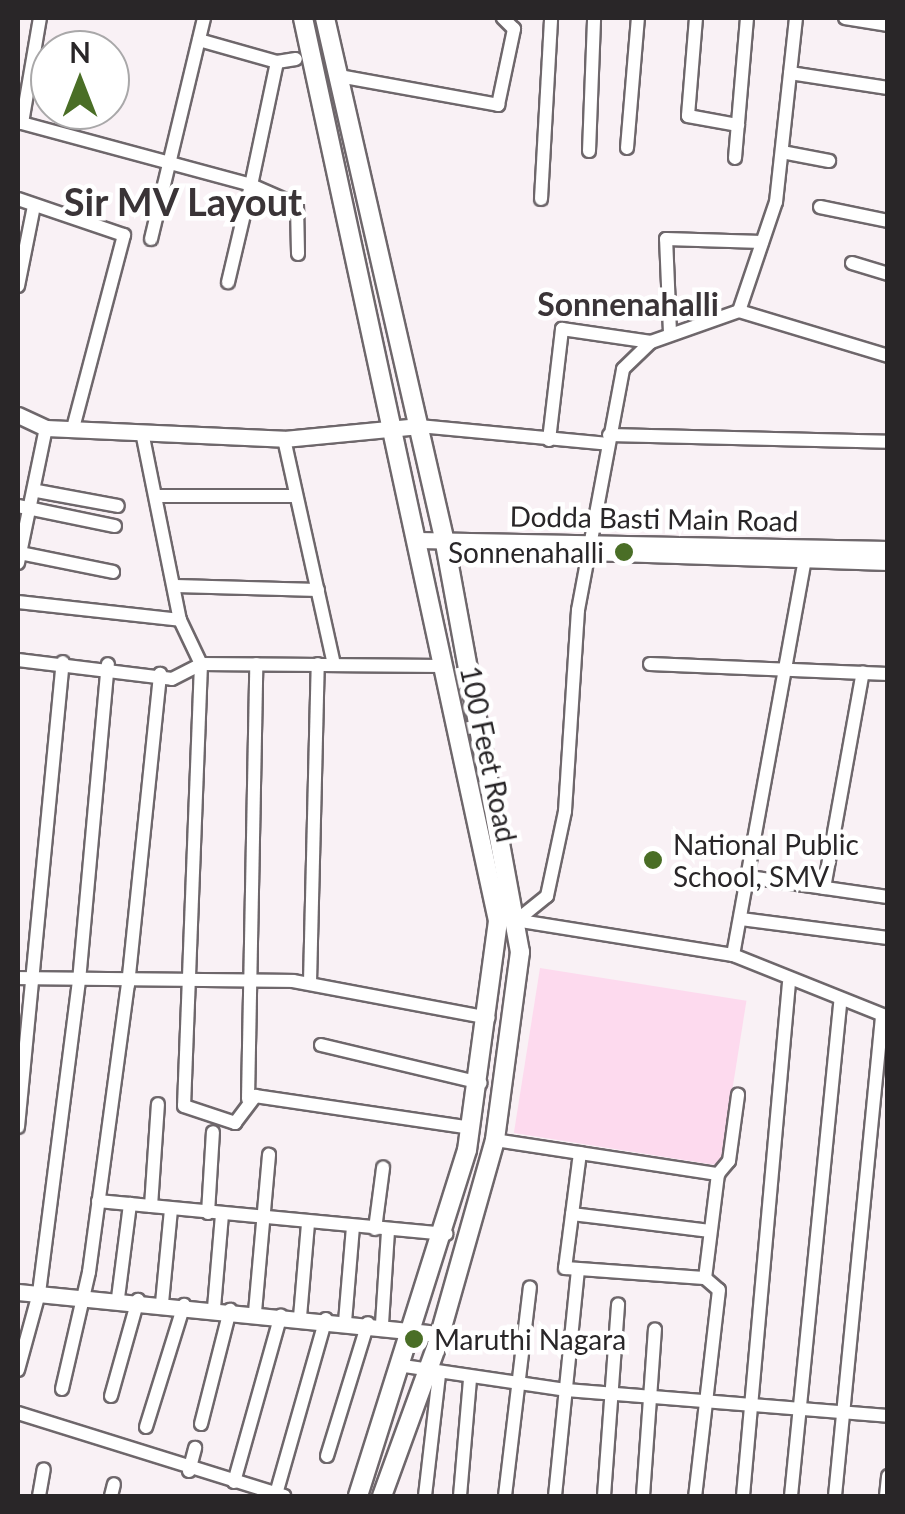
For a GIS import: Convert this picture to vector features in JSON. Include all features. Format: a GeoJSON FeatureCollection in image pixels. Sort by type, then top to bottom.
{"type":"FeatureCollection","features":[{"type":"Feature","properties":{"kind":"main road","name":"100 Feet Road"},"geometry":{"type":"LineString","coordinates":[[302,18],[420,546],[442,666],[507,921],[481,1082],[446,1234],[419,1327],[358,1496]]}},
{"type":"Feature","properties":{"kind":"main road","name":"100 Feet Road"},"geometry":{"type":"LineString","coordinates":[[326,18],[444,543],[507,921],[495,1140],[432,1374],[382,1496]]}},
{"type":"Feature","properties":{"kind":"street"},"geometry":{"type":"LineString","coordinates":[[40,18],[20,123],[251,184],[297,205],[298,254]]}},
{"type":"Feature","properties":{"kind":"street"},"geometry":{"type":"LineString","coordinates":[[151,240],[204,18]]}},
{"type":"Feature","properties":{"kind":"street"},"geometry":{"type":"LineString","coordinates":[[339,76],[498,105],[514,28],[503,18]]}},
{"type":"Feature","properties":{"kind":"street"},"geometry":{"type":"LineString","coordinates":[[541,200],[551,18]]}},
{"type":"Feature","properties":{"kind":"street"},"geometry":{"type":"LineString","coordinates":[[590,151],[594,18]]}},
{"type":"Feature","properties":{"kind":"street"},"geometry":{"type":"LineString","coordinates":[[627,148],[638,18]]}},
{"type":"Feature","properties":{"kind":"street"},"geometry":{"type":"LineString","coordinates":[[696,18],[688,116],[738,125]]}},
{"type":"Feature","properties":{"kind":"street"},"geometry":{"type":"LineString","coordinates":[[735,158],[746,18]]}},
{"type":"Feature","properties":{"kind":"street"},"geometry":{"type":"LineString","coordinates":[[739,311],[762,242],[782,152],[796,18]]}},
{"type":"Feature","properties":{"kind":"street"},"geometry":{"type":"LineString","coordinates":[[845,18],[888,26]]}},
{"type":"Feature","properties":{"kind":"street"},"geometry":{"type":"LineString","coordinates":[[199,40],[277,62],[296,59]]}},
{"type":"Feature","properties":{"kind":"street"},"geometry":{"type":"LineString","coordinates":[[228,282],[277,62]]}},
{"type":"Feature","properties":{"kind":"street"},"geometry":{"type":"LineString","coordinates":[[790,74],[888,88]]}},
{"type":"Feature","properties":{"kind":"street"},"geometry":{"type":"LineString","coordinates":[[782,152],[828,161]]}},
{"type":"Feature","properties":{"kind":"street"},"geometry":{"type":"LineString","coordinates":[[18,199],[124,235],[74,428]]}},
{"type":"Feature","properties":{"kind":"street"},"geometry":{"type":"LineString","coordinates":[[18,277],[34,206]]}},
{"type":"Feature","properties":{"kind":"street"},"geometry":{"type":"LineString","coordinates":[[820,206],[888,222]]}},
{"type":"Feature","properties":{"kind":"street"},"geometry":{"type":"LineString","coordinates":[[670,333],[666,239],[762,242]]}},
{"type":"Feature","properties":{"kind":"street"},"geometry":{"type":"LineString","coordinates":[[852,264],[888,274]]}},
{"type":"Feature","properties":{"kind":"street"},"geometry":{"type":"LineString","coordinates":[[507,921],[548,896],[562,828],[589,546],[623,369],[650,342],[739,311],[888,356]]}},
{"type":"Feature","properties":{"kind":"street"},"geometry":{"type":"LineString","coordinates":[[549,440],[562,329],[650,342]]}},
{"type":"Feature","properties":{"kind":"street"},"geometry":{"type":"LineString","coordinates":[[18,415],[46,428],[284,439],[393,432],[419,426],[549,440],[888,442]]}},
{"type":"Feature","properties":{"kind":"street"},"geometry":{"type":"LineString","coordinates":[[46,428],[37,491],[24,508],[19,558],[113,572]]}},
{"type":"Feature","properties":{"kind":"street"},"geometry":{"type":"LineString","coordinates":[[142,432],[180,620],[201,664],[186,982],[186,1110],[235,1123],[248,1099],[256,664]]}},
{"type":"Feature","properties":{"kind":"street"},"geometry":{"type":"LineString","coordinates":[[284,439],[334,664]]}},
{"type":"Feature","properties":{"kind":"street"},"geometry":{"type":"LineString","coordinates":[[37,491],[118,506]]}},
{"type":"Feature","properties":{"kind":"street"},"geometry":{"type":"LineString","coordinates":[[156,496],[296,496]]}},
{"type":"Feature","properties":{"kind":"street"},"geometry":{"type":"LineString","coordinates":[[24,508],[115,526]]}},
{"type":"Feature","properties":{"kind":"street","name":"Dodda Basti Main Road"},"geometry":{"type":"LineString","coordinates":[[420,546],[444,543],[888,549]]}},
{"type":"Feature","properties":{"kind":"street","name":"Dodda Basti Main Road"},"geometry":{"type":"LineString","coordinates":[[589,546],[888,562]]}},
{"type":"Feature","properties":{"kind":"street"},"geometry":{"type":"LineString","coordinates":[[733,955],[805,560]]}},
{"type":"Feature","properties":{"kind":"street"},"geometry":{"type":"LineString","coordinates":[[176,586],[318,590]]}},
{"type":"Feature","properties":{"kind":"street"},"geometry":{"type":"LineString","coordinates":[[18,602],[180,620]]}},
{"type":"Feature","properties":{"kind":"street"},"geometry":{"type":"LineString","coordinates":[[18,660],[108,664],[187,677],[201,664],[442,666]]}},
{"type":"Feature","properties":{"kind":"street"},"geometry":{"type":"LineString","coordinates":[[18,1127],[63,662]]}},
{"type":"Feature","properties":{"kind":"street"},"geometry":{"type":"LineString","coordinates":[[18,1370],[38,1294],[50,1148],[80,981],[108,664]]}},
{"type":"Feature","properties":{"kind":"street"},"geometry":{"type":"LineString","coordinates":[[310,982],[318,664]]}},
{"type":"Feature","properties":{"kind":"street"},"geometry":{"type":"LineString","coordinates":[[650,664],[888,674]]}},
{"type":"Feature","properties":{"kind":"street"},"geometry":{"type":"LineString","coordinates":[[824,888],[863,672]]}},
{"type":"Feature","properties":{"kind":"street"},"geometry":{"type":"LineString","coordinates":[[62,1389],[84,1296],[128,985],[160,674]]}},
{"type":"Feature","properties":{"kind":"street"},"geometry":{"type":"LineString","coordinates":[[749,877],[887,893]]}},
{"type":"Feature","properties":{"kind":"street"},"geometry":{"type":"LineString","coordinates":[[740,919],[888,938]]}},
{"type":"Feature","properties":{"kind":"street"},"geometry":{"type":"LineString","coordinates":[[507,921],[733,955],[789,984],[885,1016],[835,1496]]}},
{"type":"Feature","properties":{"kind":"street"},"geometry":{"type":"LineString","coordinates":[[18,978],[128,985],[310,982],[489,1018]]}},
{"type":"Feature","properties":{"kind":"street"},"geometry":{"type":"LineString","coordinates":[[744,1496],[789,984]]}},
{"type":"Feature","properties":{"kind":"street"},"geometry":{"type":"LineString","coordinates":[[792,1496],[802,1410],[809,1256],[840,1002]]}},
{"type":"Feature","properties":{"kind":"street"},"geometry":{"type":"LineString","coordinates":[[322,1045],[481,1082]]}},
{"type":"Feature","properties":{"kind":"street"},"geometry":{"type":"LineString","coordinates":[[705,1278],[718,1174],[729,1161],[738,1095]]}},
{"type":"Feature","properties":{"kind":"street"},"geometry":{"type":"LineString","coordinates":[[248,1099],[472,1128]]}},
{"type":"Feature","properties":{"kind":"street"},"geometry":{"type":"LineString","coordinates":[[151,1206],[158,1104]]}},
{"type":"Feature","properties":{"kind":"street"},"geometry":{"type":"LineString","coordinates":[[201,1424],[222,1309],[213,1132]]}},
{"type":"Feature","properties":{"kind":"street"},"geometry":{"type":"LineString","coordinates":[[495,1140],[718,1174]]}},
{"type":"Feature","properties":{"kind":"street"},"geometry":{"type":"LineString","coordinates":[[580,1152],[565,1268],[705,1278],[719,1290],[695,1496]]}},
{"type":"Feature","properties":{"kind":"street"},"geometry":{"type":"LineString","coordinates":[[254,1312],[269,1155]]}},
{"type":"Feature","properties":{"kind":"street"},"geometry":{"type":"LineString","coordinates":[[327,1456],[375,1323],[382,1168]]}},
{"type":"Feature","properties":{"kind":"street"},"geometry":{"type":"LineString","coordinates":[[98,1200],[446,1234]]}},
{"type":"Feature","properties":{"kind":"street"},"geometry":{"type":"LineString","coordinates":[[118,1298],[130,1204]]}},
{"type":"Feature","properties":{"kind":"street"},"geometry":{"type":"LineString","coordinates":[[162,1303],[171,1209]]}},
{"type":"Feature","properties":{"kind":"street"},"geometry":{"type":"LineString","coordinates":[[572,1214],[710,1231]]}},
{"type":"Feature","properties":{"kind":"street"},"geometry":{"type":"LineString","coordinates":[[300,1317],[308,1223]]}},
{"type":"Feature","properties":{"kind":"street"},"geometry":{"type":"LineString","coordinates":[[344,1322],[353,1227]]}},
{"type":"Feature","properties":{"kind":"street"},"geometry":{"type":"LineString","coordinates":[[555,1496],[578,1269]]}},
{"type":"Feature","properties":{"kind":"street"},"geometry":{"type":"LineString","coordinates":[[505,1496],[522,1384],[530,1287]]}},
{"type":"Feature","properties":{"kind":"street"},"geometry":{"type":"LineString","coordinates":[[18,1292],[419,1327],[441,1334]]}},
{"type":"Feature","properties":{"kind":"street"},"geometry":{"type":"LineString","coordinates":[[111,1396],[138,1300]]}},
{"type":"Feature","properties":{"kind":"street"},"geometry":{"type":"LineString","coordinates":[[146,1427],[184,1305]]}},
{"type":"Feature","properties":{"kind":"street"},"geometry":{"type":"LineString","coordinates":[[604,1496],[618,1305]]}},
{"type":"Feature","properties":{"kind":"street"},"geometry":{"type":"LineString","coordinates":[[234,1482],[281,1315]]}},
{"type":"Feature","properties":{"kind":"street"},"geometry":{"type":"LineString","coordinates":[[18,1414],[189,1471],[280,1495],[326,1320]]}},
{"type":"Feature","properties":{"kind":"street"},"geometry":{"type":"LineString","coordinates":[[643,1496],[655,1329]]}},
{"type":"Feature","properties":{"kind":"street"},"geometry":{"type":"LineString","coordinates":[[404,1366],[470,1380],[566,1390],[888,1416]]}},
{"type":"Feature","properties":{"kind":"street"},"geometry":{"type":"LineString","coordinates":[[425,1496],[432,1374]]}},
{"type":"Feature","properties":{"kind":"street"},"geometry":{"type":"LineString","coordinates":[[460,1496],[470,1380]]}},
{"type":"Feature","properties":{"kind":"street"},"geometry":{"type":"LineString","coordinates":[[189,1471],[195,1448]]}},
{"type":"Feature","properties":{"kind":"street"},"geometry":{"type":"LineString","coordinates":[[38,1496],[44,1469]]}},
{"type":"Feature","properties":{"kind":"street"},"geometry":{"type":"LineString","coordinates":[[886,1496],[888,1476]]}},
{"type":"Feature","properties":{"kind":"shaded area"},"geometry":{"type":"Polygon","coordinates":[[[540,968],[746,1001],[720,1166],[514,1133],[540,968]]]}},
{"type":"Feature","properties":{"kind":"place","name":"Sonnenahalli"},"geometry":{"type":"Point","coordinates":[624,552]}},
{"type":"Feature","properties":{"kind":"place","name":"National Public School, SMV"},"geometry":{"type":"Point","coordinates":[653,860]}},
{"type":"Feature","properties":{"kind":"place","name":"Maruthi Nagara"},"geometry":{"type":"Point","coordinates":[414,1339]}},
{"type":"Feature","properties":{"kind":"district","name":"Sir MV Layout"},"geometry":{"type":"Point","coordinates":[183,202]}},
{"type":"Feature","properties":{"kind":"district","name":"Sonnenahalli"},"geometry":{"type":"Point","coordinates":[628,304]}}]}
